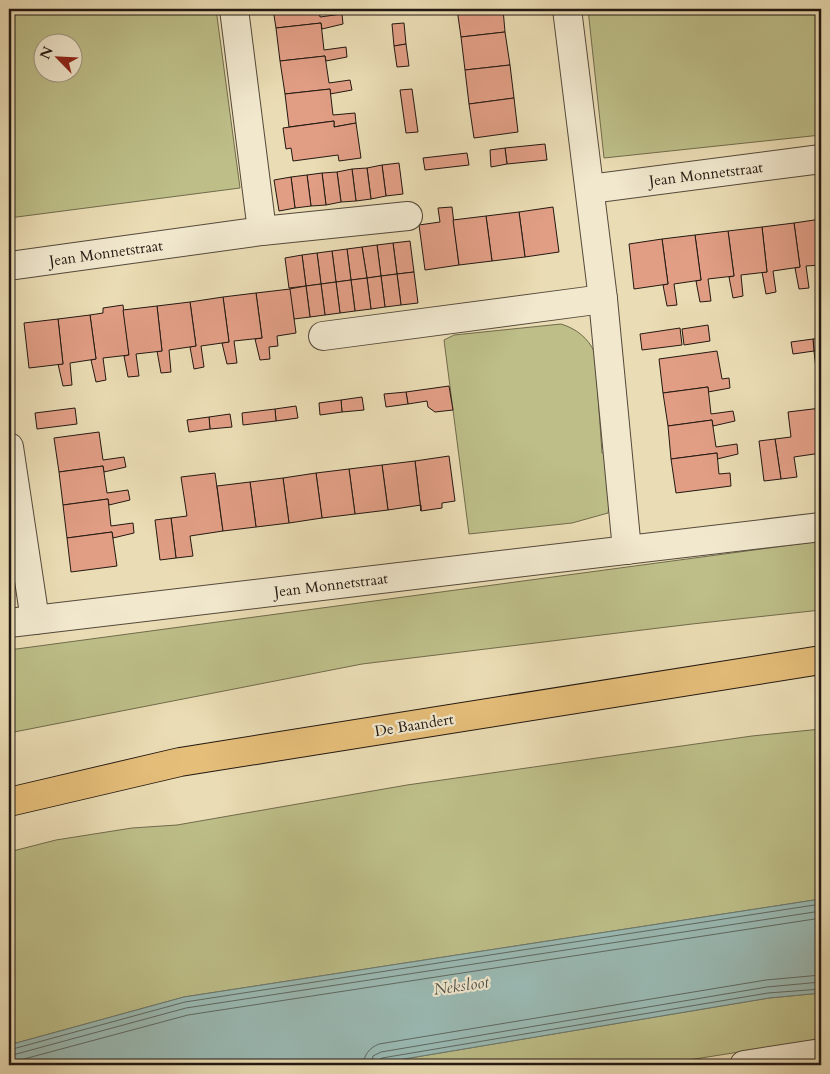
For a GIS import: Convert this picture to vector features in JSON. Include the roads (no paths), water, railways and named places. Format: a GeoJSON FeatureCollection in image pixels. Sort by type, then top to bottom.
{"type":"FeatureCollection","features":[{"type":"Feature","properties":{"kind":"main road","name":"De Baandert"},"geometry":{"type":"LineString","coordinates":[[9,802],[180,762],[821,660]]}},
{"type":"Feature","properties":{"kind":"street"},"geometry":{"type":"LineString","coordinates":[[234,9],[262,231]]}},
{"type":"Feature","properties":{"kind":"street"},"geometry":{"type":"LineString","coordinates":[[567,9],[603,299],[627,550]]}},
{"type":"Feature","properties":{"kind":"street","name":"Jean Monnetstraat"},"geometry":{"type":"LineString","coordinates":[[590,189],[821,159]]}},
{"type":"Feature","properties":{"kind":"street","name":"Jean Monnetstraat"},"geometry":{"type":"LineString","coordinates":[[9,266],[262,231],[408,216]]}},
{"type":"Feature","properties":{"kind":"street"},"geometry":{"type":"LineString","coordinates":[[324,336],[603,299]]}},
{"type":"Feature","properties":{"kind":"street","name":"Jean Monnetstraat"},"geometry":{"type":"LineString","coordinates":[[9,447],[22,622],[821,527]]}},
{"type":"Feature","properties":{"kind":"street"},"geometry":{"type":"LineString","coordinates":[[744,1065],[821,1053]]}},
{"type":"Feature","properties":{"kind":"water","name":"Neksloot"},"geometry":{"type":"Polygon","coordinates":[[[821,899],[821,993],[769,998],[368,1065],[9,1065],[9,1045],[184,997],[821,899]]]}}]}
